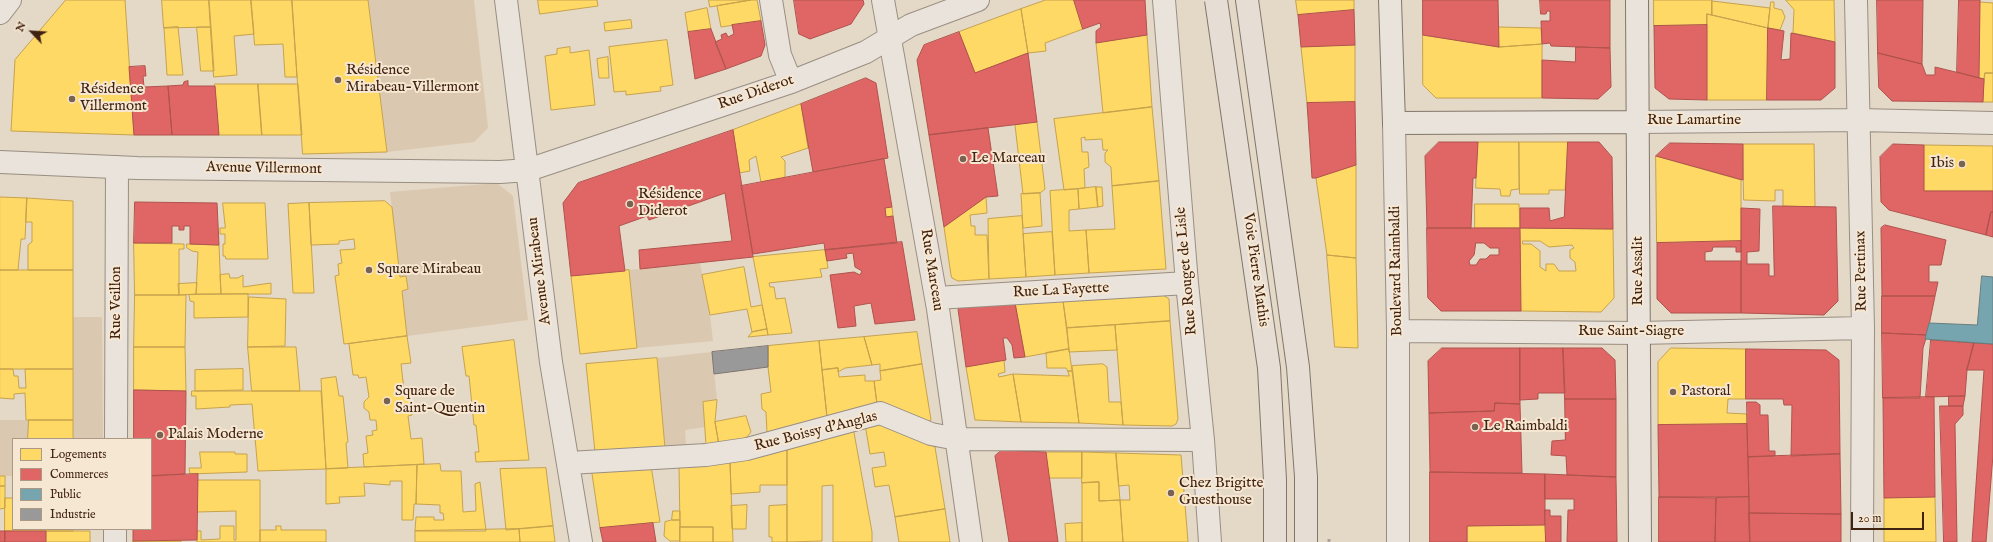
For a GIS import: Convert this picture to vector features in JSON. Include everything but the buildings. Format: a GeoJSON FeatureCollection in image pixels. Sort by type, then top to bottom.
{"type":"FeatureCollection","features":[{"type":"Feature","properties":{"kind":"highway","name":"Voie Pierre Mathis"},"geometry":{"type":"LineString","coordinates":[[1216,0],[1269,368],[1275,480],[1275,542]]}},
{"type":"Feature","properties":{"kind":"highway","name":"Voie Pierre Mathis"},"geometry":{"type":"LineString","coordinates":[[1248,0],[1298,367],[1306,477],[1306,542]]}},
{"type":"Feature","properties":{"kind":"street"},"geometry":{"type":"LineString","coordinates":[[0,13],[10,0]]}},
{"type":"Feature","properties":{"kind":"street","name":"Avenue Mirabeau"},"geometry":{"type":"LineString","coordinates":[[506,0],[551,362],[581,542]]}},
{"type":"Feature","properties":{"kind":"street"},"geometry":{"type":"LineString","coordinates":[[771,0],[780,55],[791,82]]}},
{"type":"Feature","properties":{"kind":"street","name":"Rue Marceau"},"geometry":{"type":"LineString","coordinates":[[883,0],[936,298],[971,542]]}},
{"type":"Feature","properties":{"kind":"street","name":"Rue Diderot"},"geometry":{"type":"LineString","coordinates":[[528,170],[791,82],[866,52],[911,25],[978,0]]}},
{"type":"Feature","properties":{"kind":"street","name":"Rue Rouget de Lisle"},"geometry":{"type":"LineString","coordinates":[[1164,0],[1187,283],[1203,440],[1210,542]]}},
{"type":"Feature","properties":{"kind":"street","name":"Boulevard Raimbaldi"},"geometry":{"type":"LineString","coordinates":[[1390,0],[1398,331],[1398,542]]}},
{"type":"Feature","properties":{"kind":"street","name":"Rue Assalit"},"geometry":{"type":"LineString","coordinates":[[1637,0],[1640,542]]}},
{"type":"Feature","properties":{"kind":"street","name":"Rue Pertinax"},"geometry":{"type":"LineString","coordinates":[[1856,0],[1863,328],[1862,542]]}},
{"type":"Feature","properties":{"kind":"street","name":"Rue Lamartine"},"geometry":{"type":"LineString","coordinates":[[1394,123],[1859,120],[1993,123]]}},
{"type":"Feature","properties":{"kind":"street","name":"Avenue Villermont"},"geometry":{"type":"LineString","coordinates":[[0,162],[117,167],[484,172],[528,170]]}},
{"type":"Feature","properties":{"kind":"street","name":"Rue Veillon"},"geometry":{"type":"LineString","coordinates":[[116,438],[117,167]]}},
{"type":"Feature","properties":{"kind":"street","name":"Rue La Fayette"},"geometry":{"type":"LineString","coordinates":[[936,298],[1187,283]]}},
{"type":"Feature","properties":{"kind":"street","name":"Rue Saint-Siagre"},"geometry":{"type":"LineString","coordinates":[[1398,331],[1639,333],[1863,328]]}},
{"type":"Feature","properties":{"kind":"street","name":"Rue Boissy d'Anglas"},"geometry":{"type":"LineString","coordinates":[[569,463],[706,455],[747,449],[880,413],[931,434],[957,439],[1203,440]]}},
{"type":"Feature","properties":{"kind":"street"},"geometry":{"type":"LineString","coordinates":[[115,530],[115,542]]}},
{"type":"Feature","properties":{"kind":"shaded area"},"geometry":{"type":"Polygon","coordinates":[[[368,0],[474,0],[488,128],[474,142],[387,152],[368,0]]]}},
{"type":"Feature","properties":{"kind":"shaded area"},"geometry":{"type":"Polygon","coordinates":[[[497,183],[513,196],[528,320],[407,336],[402,291],[408,289],[406,276],[400,277],[390,192],[497,183]]]}},
{"type":"Feature","properties":{"kind":"shaded area"},"geometry":{"type":"Polygon","coordinates":[[[700,263],[710,315],[713,341],[637,348],[629,270],[700,263]]]}},
{"type":"Feature","properties":{"kind":"shaded area"},"geometry":{"type":"Polygon","coordinates":[[[73,317],[102,317],[103,438],[72,438],[73,317]]]}},
{"type":"Feature","properties":{"kind":"shaded area"},"geometry":{"type":"Polygon","coordinates":[[[712,352],[717,400],[703,402],[705,427],[685,430],[686,447],[665,448],[657,358],[712,352]]]}},
{"type":"Feature","properties":{"kind":"shaded area"},"geometry":{"type":"Polygon","coordinates":[[[0,420],[29,420],[28,438],[12,438],[12,476],[0,476],[0,420]]]}},
{"type":"Feature","properties":{"kind":"place","name":"Résidence Mirabeau-Villermont"},"geometry":{"type":"Point","coordinates":[338,80]}},
{"type":"Feature","properties":{"kind":"place","name":"Résidence Villermont"},"geometry":{"type":"Point","coordinates":[72,99]}},
{"type":"Feature","properties":{"kind":"place","name":"Le Marceau"},"geometry":{"type":"Point","coordinates":[963,159]}},
{"type":"Feature","properties":{"kind":"place","name":"Ibis"},"geometry":{"type":"Point","coordinates":[1962,164]}},
{"type":"Feature","properties":{"kind":"place","name":"Résidence Diderot"},"geometry":{"type":"Point","coordinates":[630,204]}},
{"type":"Feature","properties":{"kind":"place","name":"Square Mirabeau"},"geometry":{"type":"Point","coordinates":[369,270]}},
{"type":"Feature","properties":{"kind":"place","name":"Pastoral"},"geometry":{"type":"Point","coordinates":[1673,392]}},
{"type":"Feature","properties":{"kind":"place","name":"Square de Saint-Quentin"},"geometry":{"type":"Point","coordinates":[387,401]}},
{"type":"Feature","properties":{"kind":"place","name":"Le Raimbaldi"},"geometry":{"type":"Point","coordinates":[1475,427]}},
{"type":"Feature","properties":{"kind":"place","name":"Palais Moderne"},"geometry":{"type":"Point","coordinates":[160,435]}},
{"type":"Feature","properties":{"kind":"place","name":"Chez Brigitte Guesthouse"},"geometry":{"type":"Point","coordinates":[1171,493]}}]}
